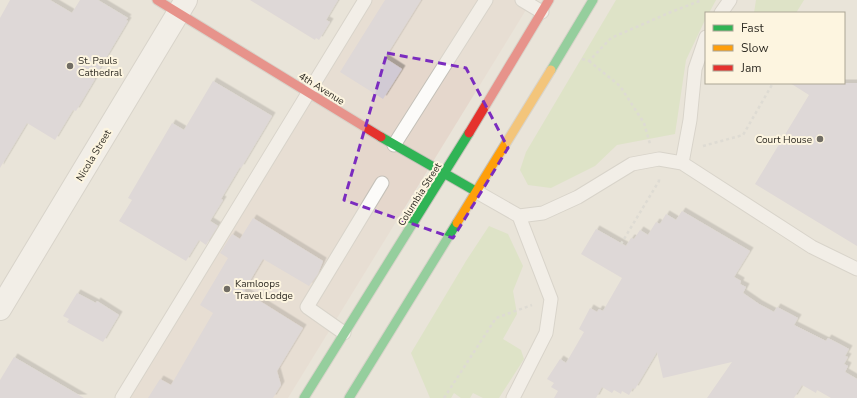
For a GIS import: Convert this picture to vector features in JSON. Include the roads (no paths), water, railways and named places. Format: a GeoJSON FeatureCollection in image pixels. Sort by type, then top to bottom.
{"type":"FeatureCollection","features":[{"type":"Feature","properties":{"kind":"main road","name":"4th Avenue"},"geometry":{"type":"LineString","coordinates":[[157,0],[182,7],[308,93],[394,145],[477,192]]}},
{"type":"Feature","properties":{"kind":"main road","name":"Columbia Street"},"geometry":{"type":"LineString","coordinates":[[304,398],[445,174],[549,0]]}},
{"type":"Feature","properties":{"kind":"main road"},"geometry":{"type":"LineString","coordinates":[[349,398],[477,192],[593,0]]}},
{"type":"Feature","properties":{"kind":"street","name":"Nicola Street"},"geometry":{"type":"LineString","coordinates":[[0,309],[182,7]]}},
{"type":"Feature","properties":{"kind":"lane"},"geometry":{"type":"LineString","coordinates":[[122,398],[365,0]]}},
{"type":"Feature","properties":{"kind":"lane"},"geometry":{"type":"LineString","coordinates":[[394,145],[486,0]]}},
{"type":"Feature","properties":{"kind":"lane"},"geometry":{"type":"LineString","coordinates":[[522,0],[542,12]]}},
{"type":"Feature","properties":{"kind":"lane"},"geometry":{"type":"LineString","coordinates":[[723,12],[730,0]]}},
{"type":"Feature","properties":{"kind":"lane"},"geometry":{"type":"LineString","coordinates":[[682,163],[690,120],[696,69],[705,39]]}},
{"type":"Feature","properties":{"kind":"lane"},"geometry":{"type":"LineString","coordinates":[[477,192],[519,216],[543,213],[578,197],[632,164],[659,159],[682,163],[812,247],[857,269]]}},
{"type":"Feature","properties":{"kind":"lane"},"geometry":{"type":"LineString","coordinates":[[344,333],[307,307],[382,183]]}},
{"type":"Feature","properties":{"kind":"lane"},"geometry":{"type":"LineString","coordinates":[[513,398],[546,333],[551,299],[519,216]]}},
{"type":"Feature","properties":{"kind":"place","name":"St. Pauls Cathedral"},"geometry":{"type":"Point","coordinates":[70,66]}},
{"type":"Feature","properties":{"kind":"place","name":"Court House"},"geometry":{"type":"Point","coordinates":[820,139]}},
{"type":"Feature","properties":{"kind":"place","name":"Kamloops Travel Lodge"},"geometry":{"type":"Point","coordinates":[227,289]}}]}
